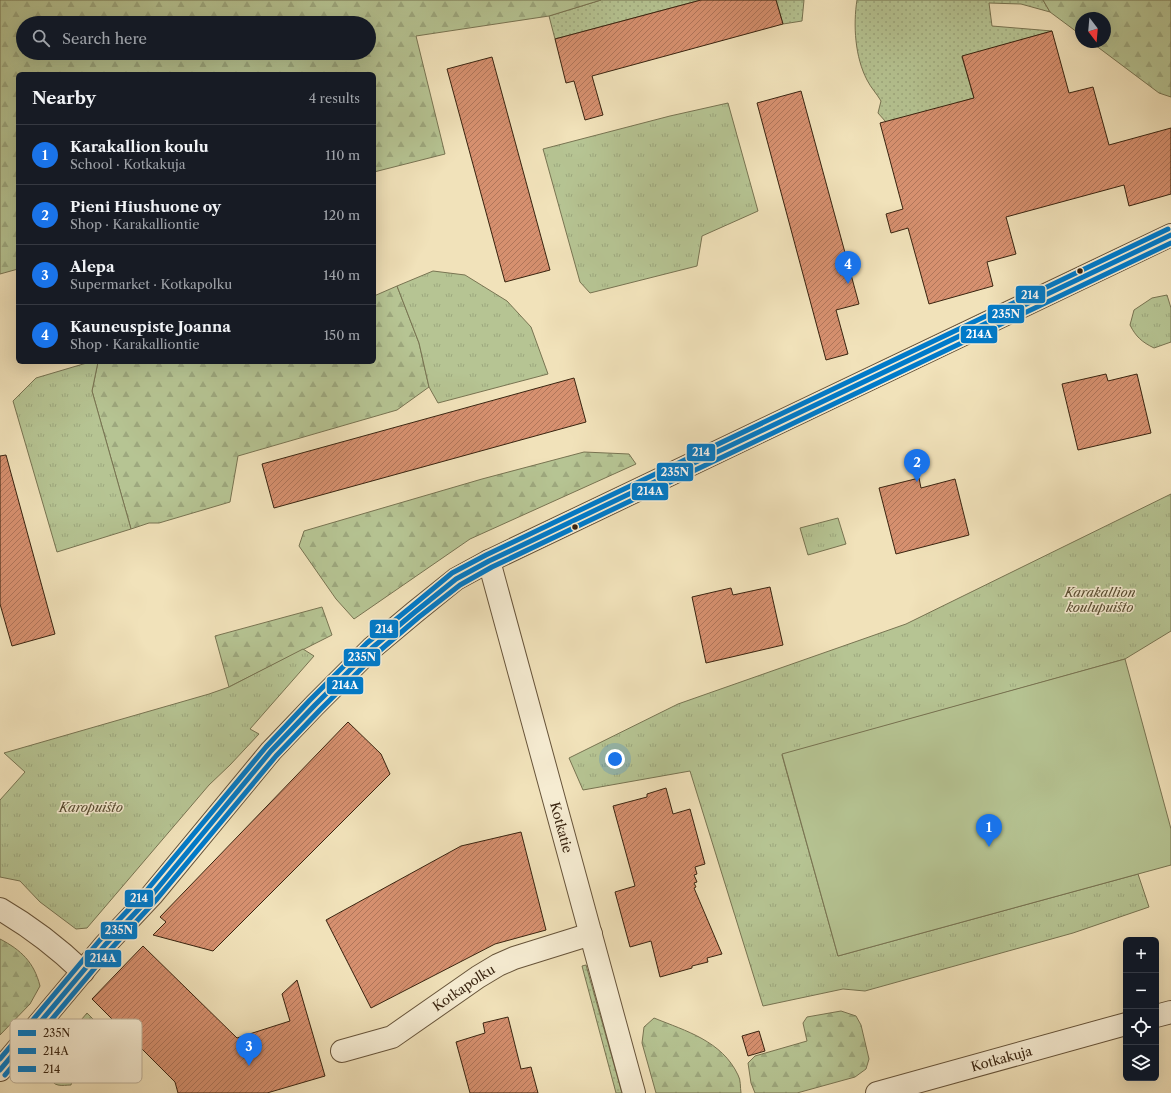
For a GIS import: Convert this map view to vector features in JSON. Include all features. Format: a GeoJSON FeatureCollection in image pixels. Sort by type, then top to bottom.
{"type":"FeatureCollection","features":[{"type":"Feature","properties":{"kind":"street"},"geometry":{"type":"LineString","coordinates":[[43,1019],[105,945],[152,895],[271,751],[354,665],[456,579],[489,561],[1171,235]]}},
{"type":"Feature","properties":{"kind":"street","name":"Kotkatie"},"geometry":{"type":"LineString","coordinates":[[489,561],[634,1093]]}},
{"type":"Feature","properties":{"kind":"street"},"geometry":{"type":"LineString","coordinates":[[0,909],[22,921],[58,948],[83,972]]}},
{"type":"Feature","properties":{"kind":"street","name":"Kotkapolku"},"geometry":{"type":"LineString","coordinates":[[342,1051],[392,1038],[478,977],[498,965],[514,958],[591,934]]}},
{"type":"Feature","properties":{"kind":"street"},"geometry":{"type":"LineString","coordinates":[[1159,1015],[1171,1012]]}},
{"type":"Feature","properties":{"kind":"street","name":"Kotkakuja"},"geometry":{"type":"LineString","coordinates":[[877,1093],[1123,1025]]}},
{"type":"Feature","properties":{"kind":"street"},"geometry":{"type":"LineString","coordinates":[[0,1070],[10,1058]]}},
{"type":"Feature","properties":{"kind":"green space"},"geometry":{"type":"Polygon","coordinates":[[[0,0],[601,0],[549,16],[416,36],[445,154],[376,171],[376,72],[16,72],[16,270],[0,274],[0,0]]]}},
{"type":"Feature","properties":{"kind":"green space"},"geometry":{"type":"Polygon","coordinates":[[[601,0],[701,0],[555,39],[549,16],[601,0]]]}},
{"type":"Feature","properties":{"kind":"green space"},"geometry":{"type":"Polygon","coordinates":[[[776,0],[804,0],[802,21],[783,24],[776,0]]]}},
{"type":"Feature","properties":{"kind":"green space"},"geometry":{"type":"Polygon","coordinates":[[[857,0],[1043,0],[1050,12],[1021,4],[989,3],[992,26],[1052,31],[962,57],[974,98],[954,104],[893,130],[878,113],[881,101],[870,86],[860,61],[855,30],[857,0]]]}},
{"type":"Feature","properties":{"kind":"green space"},"geometry":{"type":"Polygon","coordinates":[[[1043,0],[1171,0],[1171,97],[1159,93],[1099,48],[1111,48],[1111,12],[1075,12],[1075,31],[1050,12],[1043,0]]]}},
{"type":"Feature","properties":{"kind":"green space"},"geometry":{"type":"Polygon","coordinates":[[[728,103],[758,211],[702,236],[697,266],[590,293],[580,282],[543,149],[670,116],[728,103]]]}},
{"type":"Feature","properties":{"kind":"green space"},"geometry":{"type":"Polygon","coordinates":[[[433,271],[465,275],[507,301],[531,327],[548,374],[438,403],[429,387],[419,343],[397,286],[433,271]]]}},
{"type":"Feature","properties":{"kind":"green space"},"geometry":{"type":"Polygon","coordinates":[[[397,286],[419,343],[429,387],[397,410],[238,456],[230,502],[159,523],[149,523],[131,529],[92,391],[98,364],[376,364],[376,295],[397,286]]]}},
{"type":"Feature","properties":{"kind":"green space"},"geometry":{"type":"Polygon","coordinates":[[[1167,295],[1171,308],[1171,342],[1154,348],[1140,339],[1130,325],[1134,310],[1152,298],[1167,295]]]}},
{"type":"Feature","properties":{"kind":"green space"},"geometry":{"type":"Polygon","coordinates":[[[83,364],[98,364],[92,391],[131,529],[57,552],[13,401],[36,378],[83,364]]]}},
{"type":"Feature","properties":{"kind":"green space"},"geometry":{"type":"Polygon","coordinates":[[[584,452],[629,454],[636,464],[470,539],[354,619],[336,599],[299,546],[304,531],[482,479],[584,452]]]}},
{"type":"Feature","properties":{"kind":"green space","name":"Karakallion koulupuisto"},"geometry":{"type":"Polygon","coordinates":[[[1171,494],[1171,631],[1125,659],[782,755],[838,956],[1138,874],[1149,907],[1073,933],[865,991],[843,989],[763,1006],[690,771],[583,790],[569,758],[678,704],[906,624],[1171,494]]]}},
{"type":"Feature","properties":{"kind":"green space"},"geometry":{"type":"Polygon","coordinates":[[[838,518],[846,544],[808,555],[800,528],[838,518]]]}},
{"type":"Feature","properties":{"kind":"green space"},"geometry":{"type":"Polygon","coordinates":[[[322,607],[332,635],[229,687],[215,636],[322,607]]]}},
{"type":"Feature","properties":{"kind":"green space","name":"Karopuisto"},"geometry":{"type":"Polygon","coordinates":[[[303,649],[314,656],[250,729],[259,734],[209,785],[87,928],[76,929],[40,902],[20,881],[0,877],[0,800],[25,772],[4,753],[209,694],[229,687],[303,649]]]}},
{"type":"Feature","properties":{"kind":"green space"},"geometry":{"type":"Polygon","coordinates":[[[1125,659],[1171,829],[1171,865],[838,956],[782,754],[1125,659]]]}},
{"type":"Feature","properties":{"kind":"green space"},"geometry":{"type":"Polygon","coordinates":[[[0,939],[20,952],[26,958],[34,970],[40,986],[30,1004],[15,1019],[10,1019],[10,1025],[0,1035],[0,939]]]}},
{"type":"Feature","properties":{"kind":"green space"},"geometry":{"type":"Polygon","coordinates":[[[586,965],[622,1093],[616,1093],[582,966],[586,965]]]}},
{"type":"Feature","properties":{"kind":"green space"},"geometry":{"type":"Polygon","coordinates":[[[841,1011],[856,1016],[861,1025],[869,1059],[866,1069],[855,1077],[797,1093],[755,1093],[751,1083],[748,1063],[755,1056],[807,1041],[803,1023],[807,1017],[841,1011]]]}},
{"type":"Feature","properties":{"kind":"green space"},"geometry":{"type":"Polygon","coordinates":[[[87,1013],[93,1019],[82,1019],[87,1013]]]}},
{"type":"Feature","properties":{"kind":"green space"},"geometry":{"type":"Polygon","coordinates":[[[654,1018],[690,1033],[713,1045],[731,1063],[739,1077],[741,1093],[656,1093],[642,1043],[644,1027],[654,1018]]]}},
{"type":"Feature","properties":{"kind":"green space"},"geometry":{"type":"Polygon","coordinates":[[[54,1083],[71,1083],[71,1085],[54,1083]]]}},
{"type":"Feature","properties":{"kind":"building"},"geometry":{"type":"Polygon","coordinates":[[[701,0],[776,0],[783,24],[592,76],[603,115],[585,120],[574,81],[566,83],[555,39],[701,0]]]}},
{"type":"Feature","properties":{"kind":"building"},"geometry":{"type":"Polygon","coordinates":[[[1052,31],[1069,93],[1093,87],[1109,145],[1171,128],[1171,194],[1129,206],[1124,185],[1006,217],[1016,254],[987,262],[993,286],[929,304],[908,228],[891,233],[886,214],[903,209],[880,123],[974,98],[962,56],[1052,31]]]}},
{"type":"Feature","properties":{"kind":"building"},"geometry":{"type":"Polygon","coordinates":[[[492,57],[550,270],[505,282],[447,69],[492,57]]]}},
{"type":"Feature","properties":{"kind":"building"},"geometry":{"type":"Polygon","coordinates":[[[801,91],[859,304],[836,310],[848,354],[826,360],[757,103],[801,91]]]}},
{"type":"Feature","properties":{"kind":"building"},"geometry":{"type":"Polygon","coordinates":[[[1106,374],[1108,381],[1137,374],[1151,433],[1078,450],[1062,384],[1106,374]]]}},
{"type":"Feature","properties":{"kind":"building"},"geometry":{"type":"Polygon","coordinates":[[[574,378],[586,422],[274,508],[262,464],[574,378]]]}},
{"type":"Feature","properties":{"kind":"building"},"geometry":{"type":"Polygon","coordinates":[[[6,455],[55,634],[12,646],[0,604],[0,456],[6,455]]]}},
{"type":"Feature","properties":{"kind":"building"},"geometry":{"type":"Polygon","coordinates":[[[919,478],[921,488],[955,479],[969,535],[896,554],[879,488],[919,478]]]}},
{"type":"Feature","properties":{"kind":"building"},"geometry":{"type":"Polygon","coordinates":[[[770,587],[783,645],[706,663],[692,597],[731,588],[733,595],[770,587]]]}},
{"type":"Feature","properties":{"kind":"building"},"geometry":{"type":"Polygon","coordinates":[[[348,722],[381,754],[390,774],[213,951],[153,935],[166,922],[160,917],[348,722]]]}},
{"type":"Feature","properties":{"kind":"building"},"geometry":{"type":"Polygon","coordinates":[[[666,788],[673,814],[690,809],[705,864],[695,867],[697,874],[694,875],[697,882],[694,883],[696,887],[694,888],[722,954],[707,958],[708,962],[692,966],[692,968],[660,977],[651,941],[630,947],[615,892],[635,886],[613,806],[647,797],[647,794],[666,788]]]}},
{"type":"Feature","properties":{"kind":"building"},"geometry":{"type":"Polygon","coordinates":[[[521,832],[546,930],[495,944],[371,1008],[326,920],[461,846],[521,832]]]}},
{"type":"Feature","properties":{"kind":"building"},"geometry":{"type":"Polygon","coordinates":[[[143,946],[237,1038],[290,1021],[282,994],[297,980],[325,1076],[267,1093],[178,1093],[175,1082],[142,1049],[142,1019],[112,1019],[92,999],[143,946]]]}},
{"type":"Feature","properties":{"kind":"building"},"geometry":{"type":"Polygon","coordinates":[[[508,1017],[521,1069],[531,1067],[538,1093],[470,1093],[456,1042],[485,1033],[483,1023],[508,1017]]]}},
{"type":"Feature","properties":{"kind":"building"},"geometry":{"type":"Polygon","coordinates":[[[759,1031],[765,1051],[748,1056],[742,1036],[759,1031]]]}},
{"type":"Feature","properties":{"kind":"transit line","name":"214"},"geometry":{"type":"LineString","coordinates":[[34,1019],[100,940],[147,890],[266,747],[310,700],[367,643],[452,573],[486,555],[1168,229]]}},
{"type":"Feature","properties":{"kind":"transit line","name":"235N"},"geometry":{"type":"LineString","coordinates":[[43,1019],[105,945],[152,895],[271,751],[372,648],[456,579],[489,561],[1171,235]]}},
{"type":"Feature","properties":{"kind":"transit line","name":"214A"},"geometry":{"type":"LineString","coordinates":[[52,1019],[110,950],[157,899],[276,756],[377,653],[419,617],[460,585],[492,567],[1171,243]]}},
{"type":"Feature","properties":{"kind":"transit line","name":"214"},"geometry":{"type":"LineString","coordinates":[[0,1059],[10,1047]]}},
{"type":"Feature","properties":{"kind":"transit line","name":"235N"},"geometry":{"type":"LineString","coordinates":[[0,1070],[10,1058]]}},
{"type":"Feature","properties":{"kind":"transit line","name":"214A"},"geometry":{"type":"LineString","coordinates":[[5,1075],[10,1069]]}},
{"type":"Feature","properties":{"kind":"place","name":"Kauneuspiste Joanna"},"geometry":{"type":"Point","coordinates":[848,284]}},
{"type":"Feature","properties":{"kind":"place","name":"Pieni Hiushuone oy"},"geometry":{"type":"Point","coordinates":[917,482]}},
{"type":"Feature","properties":{"kind":"place","name":"Karakallion koulu"},"geometry":{"type":"Point","coordinates":[989,847]}},
{"type":"Feature","properties":{"kind":"place","name":"Alepa"},"geometry":{"type":"Point","coordinates":[249,1066]}}]}
